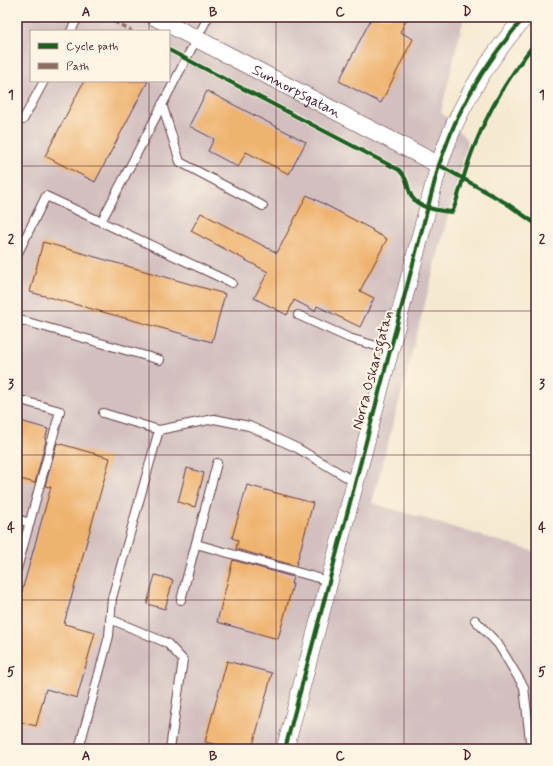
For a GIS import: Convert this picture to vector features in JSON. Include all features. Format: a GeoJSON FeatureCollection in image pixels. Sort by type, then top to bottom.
{"type":"FeatureCollection","features":[{"type":"Feature","properties":{"kind":"street","name":"Sunnorpsgatan"},"geometry":{"type":"LineString","coordinates":[[155,17],[439,164]]}},
{"type":"Feature","properties":{"kind":"street","name":"Norra Oskarsgatan"},"geometry":{"type":"LineString","coordinates":[[285,749],[439,164],[456,120],[474,87],[490,60],[525,17]]}},
{"type":"Feature","properties":{"kind":"lane"},"geometry":{"type":"LineString","coordinates":[[72,30],[78,17]]}},
{"type":"Feature","properties":{"kind":"lane"},"geometry":{"type":"LineString","coordinates":[[102,222],[208,17]]}},
{"type":"Feature","properties":{"kind":"lane"},"geometry":{"type":"LineString","coordinates":[[23,120],[43,82]]}},
{"type":"Feature","properties":{"kind":"lane"},"geometry":{"type":"LineString","coordinates":[[162,104],[180,162],[263,206]]}},
{"type":"Feature","properties":{"kind":"lane"},"geometry":{"type":"LineString","coordinates":[[17,255],[46,196],[232,283]]}},
{"type":"Feature","properties":{"kind":"lane"},"geometry":{"type":"LineString","coordinates":[[298,315],[349,338],[390,350]]}},
{"type":"Feature","properties":{"kind":"lane"},"geometry":{"type":"LineString","coordinates":[[17,319],[160,360]]}},
{"type":"Feature","properties":{"kind":"lane"},"geometry":{"type":"LineString","coordinates":[[17,399],[60,411],[17,569]]}},
{"type":"Feature","properties":{"kind":"lane"},"geometry":{"type":"LineString","coordinates":[[103,412],[159,430],[214,419],[249,426],[297,448],[355,482]]}},
{"type":"Feature","properties":{"kind":"lane"},"geometry":{"type":"LineString","coordinates":[[79,749],[109,636],[112,598],[159,430]]}},
{"type":"Feature","properties":{"kind":"lane"},"geometry":{"type":"LineString","coordinates":[[181,600],[217,464]]}},
{"type":"Feature","properties":{"kind":"lane"},"geometry":{"type":"LineString","coordinates":[[17,519],[30,523]]}},
{"type":"Feature","properties":{"kind":"lane"},"geometry":{"type":"LineString","coordinates":[[196,544],[329,581]]}},
{"type":"Feature","properties":{"kind":"lane"},"geometry":{"type":"LineString","coordinates":[[110,619],[167,643],[183,660],[170,749]]}},
{"type":"Feature","properties":{"kind":"lane"},"geometry":{"type":"LineString","coordinates":[[475,620],[498,644],[524,688],[531,749]]}},
{"type":"Feature","properties":{"kind":"shaded area"},"geometry":{"type":"Polygon","coordinates":[[[17,17],[464,17],[441,112],[468,141],[372,503],[536,552],[536,749],[17,749],[17,17]]]}},
{"type":"Feature","properties":{"kind":"building"},"geometry":{"type":"Polygon","coordinates":[[[372,17],[408,17],[400,32],[413,39],[381,103],[339,81],[372,17]]]}},
{"type":"Feature","properties":{"kind":"building"},"geometry":{"type":"Polygon","coordinates":[[[83,82],[147,82],[95,182],[45,156],[83,82]]]}},
{"type":"Feature","properties":{"kind":"building"},"geometry":{"type":"Polygon","coordinates":[[[207,91],[306,142],[289,174],[246,152],[238,167],[208,151],[214,139],[189,126],[207,91]]]}},
{"type":"Feature","properties":{"kind":"building"},"geometry":{"type":"Polygon","coordinates":[[[307,195],[387,239],[360,291],[374,298],[360,327],[317,306],[315,311],[294,300],[287,315],[254,298],[268,272],[191,231],[201,213],[277,253],[307,195]]]}},
{"type":"Feature","properties":{"kind":"building"},"geometry":{"type":"Polygon","coordinates":[[[43,242],[225,294],[212,342],[30,292],[43,242]]]}},
{"type":"Feature","properties":{"kind":"building"},"geometry":{"type":"Polygon","coordinates":[[[17,420],[48,429],[35,483],[17,478],[17,420]]]}},
{"type":"Feature","properties":{"kind":"building"},"geometry":{"type":"Polygon","coordinates":[[[57,443],[110,458],[64,624],[95,632],[77,698],[46,689],[36,726],[17,721],[17,609],[51,487],[45,486],[57,443]]]}},
{"type":"Feature","properties":{"kind":"building"},"geometry":{"type":"Polygon","coordinates":[[[187,468],[204,473],[195,507],[178,502],[187,468]]]}},
{"type":"Feature","properties":{"kind":"building"},"geometry":{"type":"Polygon","coordinates":[[[247,485],[313,503],[296,566],[236,549],[238,540],[232,538],[247,485]]]}},
{"type":"Feature","properties":{"kind":"building"},"geometry":{"type":"Polygon","coordinates":[[[233,560],[293,577],[291,584],[293,584],[278,639],[217,622],[233,560]]]}},
{"type":"Feature","properties":{"kind":"building"},"geometry":{"type":"Polygon","coordinates":[[[155,575],[173,580],[165,609],[147,604],[155,575]]]}},
{"type":"Feature","properties":{"kind":"building"},"geometry":{"type":"Polygon","coordinates":[[[227,661],[272,673],[252,749],[233,749],[205,742],[227,661]]]}},
{"type":"Feature","properties":{"kind":"marked path"},"geometry":{"type":"LineString","coordinates":[[105,17],[130,30]]}},
{"type":"Feature","properties":{"kind":"cycle path"},"geometry":{"type":"LineString","coordinates":[[285,749],[439,165],[454,124],[471,91],[487,65],[525,17]]}},
{"type":"Feature","properties":{"kind":"cycle path"},"geometry":{"type":"LineString","coordinates":[[170,51],[399,170],[405,179],[410,193],[417,202],[434,210],[452,212],[471,154],[486,119],[509,79],[536,42]]}},
{"type":"Feature","properties":{"kind":"cycle path"},"geometry":{"type":"LineString","coordinates":[[439,165],[506,203],[536,224]]}}]}
